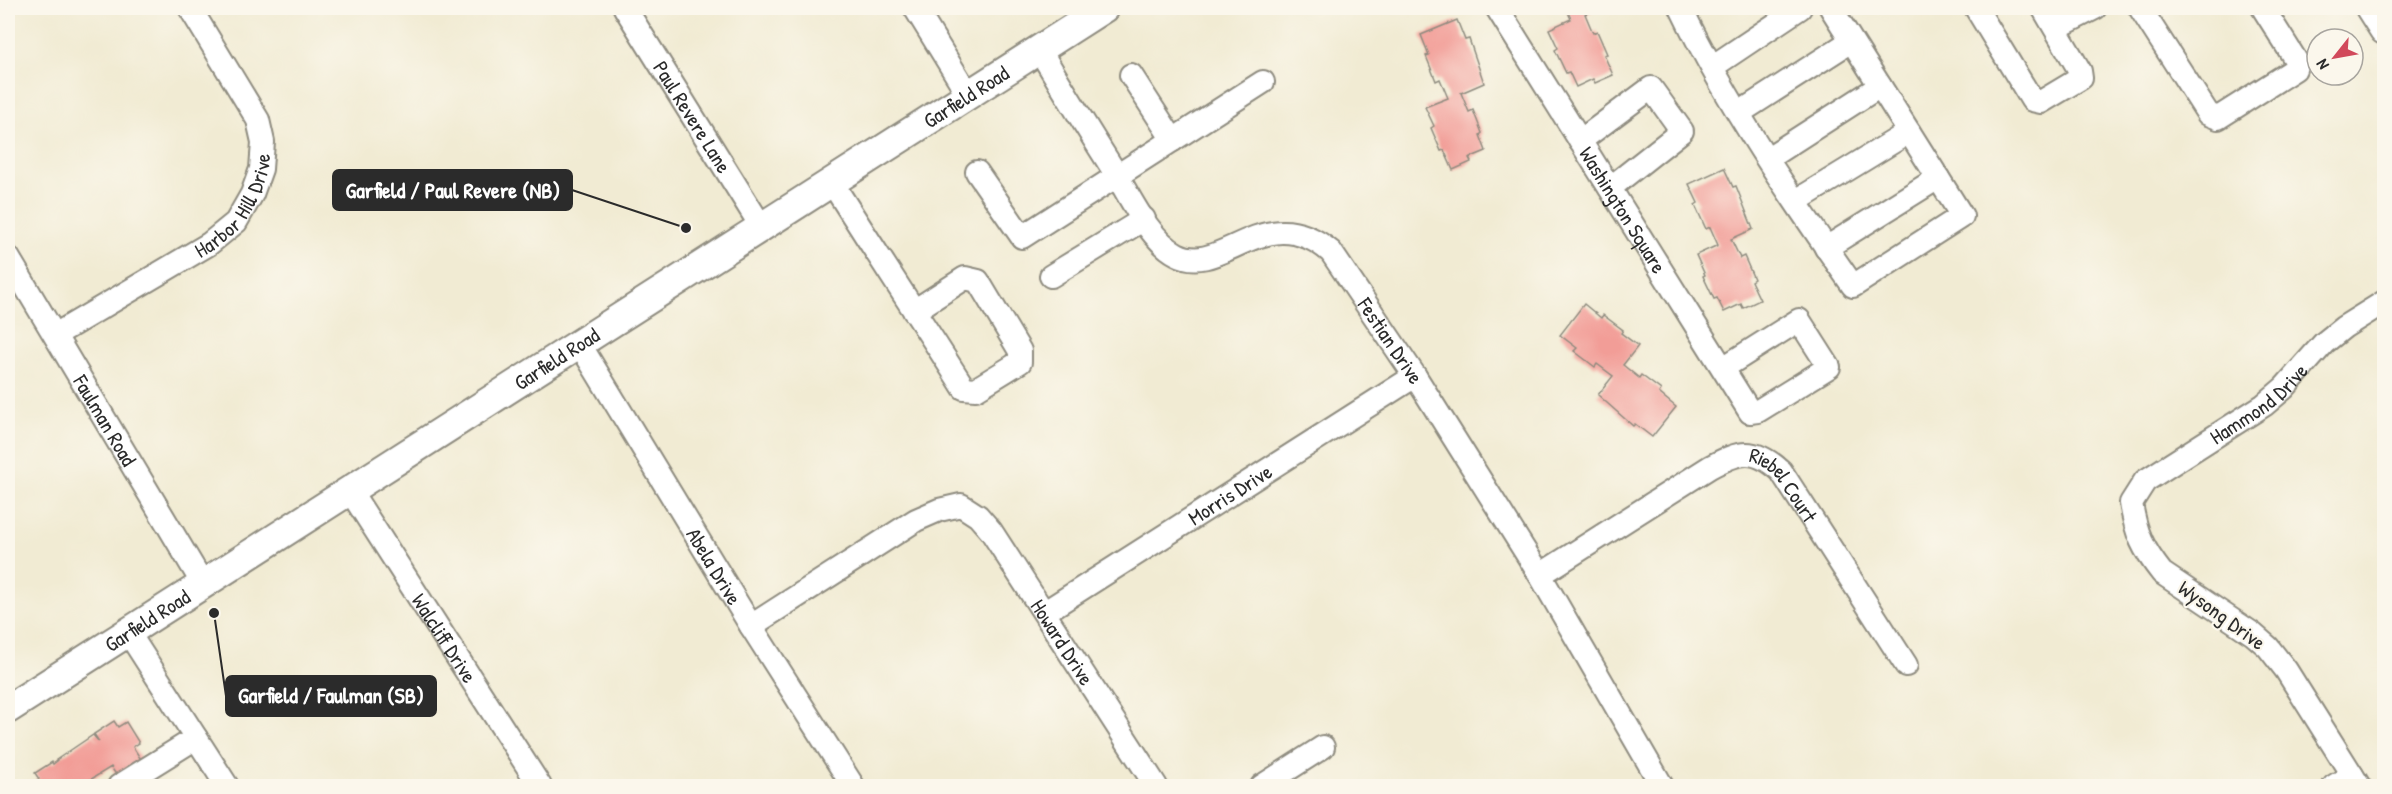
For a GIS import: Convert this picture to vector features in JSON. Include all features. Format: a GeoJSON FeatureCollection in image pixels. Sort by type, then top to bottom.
{"type":"FeatureCollection","features":[{"type":"Feature","properties":{"kind":"main road","name":"Garfield Road"},"geometry":{"type":"LineString","coordinates":[[8,709],[1104,8]]}},
{"type":"Feature","properties":{"kind":"main road"},"geometry":{"type":"LineString","coordinates":[[2370,8],[2385,30]]}},
{"type":"Feature","properties":{"kind":"street","name":"Harbor Hill Drive"},"geometry":{"type":"LineString","coordinates":[[55,335],[209,244],[236,222],[252,194],[261,169],[263,142],[258,120],[190,8]]}},
{"type":"Feature","properties":{"kind":"street","name":"Paul Revere Lane"},"geometry":{"type":"LineString","coordinates":[[625,8],[761,226]]}},
{"type":"Feature","properties":{"kind":"street"},"geometry":{"type":"LineString","coordinates":[[915,8],[968,94]]}},
{"type":"Feature","properties":{"kind":"street","name":"Washington Square"},"geometry":{"type":"LineString","coordinates":[[1497,8],[1580,141],[1750,411],[1758,411],[1829,367],[1799,320],[1723,368]]}},
{"type":"Feature","properties":{"kind":"street"},"geometry":{"type":"LineString","coordinates":[[1683,8],[1712,67],[1739,113],[1853,286],[1962,216],[1831,8]]}},
{"type":"Feature","properties":{"kind":"street"},"geometry":{"type":"LineString","coordinates":[[1712,67],[1800,8]]}},
{"type":"Feature","properties":{"kind":"street"},"geometry":{"type":"LineString","coordinates":[[1976,8],[2032,100],[2041,102],[2081,78],[2080,70],[2043,8]]}},
{"type":"Feature","properties":{"kind":"street"},"geometry":{"type":"LineString","coordinates":[[2056,28],[2095,8]]}},
{"type":"Feature","properties":{"kind":"street"},"geometry":{"type":"LineString","coordinates":[[2140,8],[2208,114],[2218,118],[2295,69],[2296,62],[2263,8]]}},
{"type":"Feature","properties":{"kind":"street"},"geometry":{"type":"LineString","coordinates":[[1739,113],[1851,40]]}},
{"type":"Feature","properties":{"kind":"street","name":"Festian Drive"},"geometry":{"type":"LineString","coordinates":[[1038,49],[1144,219],[1166,247],[1187,258],[1203,257],[1265,233],[1285,232],[1303,234],[1317,240],[1331,252],[1415,376],[1540,575],[1662,786]]}},
{"type":"Feature","properties":{"kind":"street"},"geometry":{"type":"LineString","coordinates":[[1131,75],[1173,140]]}},
{"type":"Feature","properties":{"kind":"street"},"geometry":{"type":"LineString","coordinates":[[977,172],[1022,237],[1263,82]]}},
{"type":"Feature","properties":{"kind":"street"},"geometry":{"type":"LineString","coordinates":[[1768,158],[1880,86]]}},
{"type":"Feature","properties":{"kind":"street"},"geometry":{"type":"LineString","coordinates":[[1580,141],[1651,88],[1682,131],[1610,188]]}},
{"type":"Feature","properties":{"kind":"street"},"geometry":{"type":"LineString","coordinates":[[1796,201],[1909,132]]}},
{"type":"Feature","properties":{"kind":"street"},"geometry":{"type":"LineString","coordinates":[[1826,248],[1938,178]]}},
{"type":"Feature","properties":{"kind":"street"},"geometry":{"type":"LineString","coordinates":[[831,181],[914,311],[964,388],[975,389],[1020,362],[1020,351],[978,281],[965,278],[914,311]]}},
{"type":"Feature","properties":{"kind":"street"},"geometry":{"type":"LineString","coordinates":[[1051,276],[1144,219]]}},
{"type":"Feature","properties":{"kind":"street","name":"Faulman Road"},"geometry":{"type":"LineString","coordinates":[[8,257],[203,584]]}},
{"type":"Feature","properties":{"kind":"street","name":"Hammond Drive"},"geometry":{"type":"LineString","coordinates":[[2131,503],[2145,481],[2264,405],[2284,388],[2324,343],[2344,327],[2385,302]]}},
{"type":"Feature","properties":{"kind":"street","name":"Abela Drive"},"geometry":{"type":"LineString","coordinates":[[579,343],[751,626],[853,786]]}},
{"type":"Feature","properties":{"kind":"street","name":"Morris Drive"},"geometry":{"type":"LineString","coordinates":[[1045,612],[1415,376]]}},
{"type":"Feature","properties":{"kind":"street","name":"Riebel Court"},"geometry":{"type":"LineString","coordinates":[[1540,575],[1710,467],[1732,456],[1752,453],[1767,458],[1781,471],[1906,665]]}},
{"type":"Feature","properties":{"kind":"street","name":"Walcliff Drive"},"geometry":{"type":"LineString","coordinates":[[349,489],[540,786]]}},
{"type":"Feature","properties":{"kind":"street","name":"Wysong Drive"},"geometry":{"type":"LineString","coordinates":[[2131,503],[2140,542],[2162,573],[2253,634],[2268,647],[2286,670],[2349,783]]}},
{"type":"Feature","properties":{"kind":"street","name":"Howard Drive"},"geometry":{"type":"LineString","coordinates":[[751,626],[916,520],[939,510],[961,505],[978,516],[992,531],[1156,786]]}},
{"type":"Feature","properties":{"kind":"street"},"geometry":{"type":"LineString","coordinates":[[128,632],[227,786]]}},
{"type":"Feature","properties":{"kind":"street"},"geometry":{"type":"LineString","coordinates":[[119,786],[196,738]]}},
{"type":"Feature","properties":{"kind":"street"},"geometry":{"type":"LineString","coordinates":[[1262,786],[1323,747]]}},
{"type":"Feature","properties":{"kind":"building"},"geometry":{"type":"Polygon","coordinates":[[[1566,8],[1600,8],[1585,14],[1593,33],[1597,31],[1613,75],[1595,83],[1593,79],[1576,87],[1569,72],[1566,73],[1555,50],[1558,48],[1549,29],[1571,19],[1566,8]]]}},
{"type":"Feature","properties":{"kind":"building"},"geometry":{"type":"Polygon","coordinates":[[[1457,20],[1465,40],[1469,39],[1484,83],[1461,93],[1469,112],[1473,110],[1486,151],[1469,158],[1471,162],[1453,170],[1444,150],[1441,151],[1431,128],[1434,126],[1425,107],[1448,98],[1440,79],[1436,81],[1421,35],[1457,20]]]}},
{"type":"Feature","properties":{"kind":"building"},"geometry":{"type":"Polygon","coordinates":[[[1724,168],[1733,187],[1736,186],[1753,229],[1731,239],[1740,258],[1744,256],[1754,279],[1751,281],[1760,300],[1743,308],[1741,304],[1724,312],[1717,298],[1714,299],[1696,255],[1718,245],[1710,227],[1706,229],[1695,205],[1698,203],[1689,184],[1724,168]]]}},
{"type":"Feature","properties":{"kind":"building"},"geometry":{"type":"Polygon","coordinates":[[[1584,304],[1601,318],[1603,315],[1623,330],[1621,333],[1638,346],[1623,365],[1639,378],[1641,375],[1661,390],[1659,393],[1676,407],[1652,437],[1635,424],[1633,426],[1598,395],[1613,376],[1597,364],[1595,367],[1574,351],[1577,348],[1560,335],[1584,304]]]}},
{"type":"Feature","properties":{"kind":"building"},"geometry":{"type":"Polygon","coordinates":[[[114,721],[118,727],[126,722],[139,743],[133,747],[142,761],[117,776],[111,767],[80,786],[32,786],[31,784],[39,779],[35,773],[52,762],[53,764],[93,735],[99,742],[94,734],[114,721]]]}},
{"type":"Feature","properties":{"kind":"place","name":"Garfield / Paul Revere (NB)"},"geometry":{"type":"Point","coordinates":[686,228]}},
{"type":"Feature","properties":{"kind":"place","name":"Garfield / Faulman (SB)"},"geometry":{"type":"Point","coordinates":[214,613]}}]}
